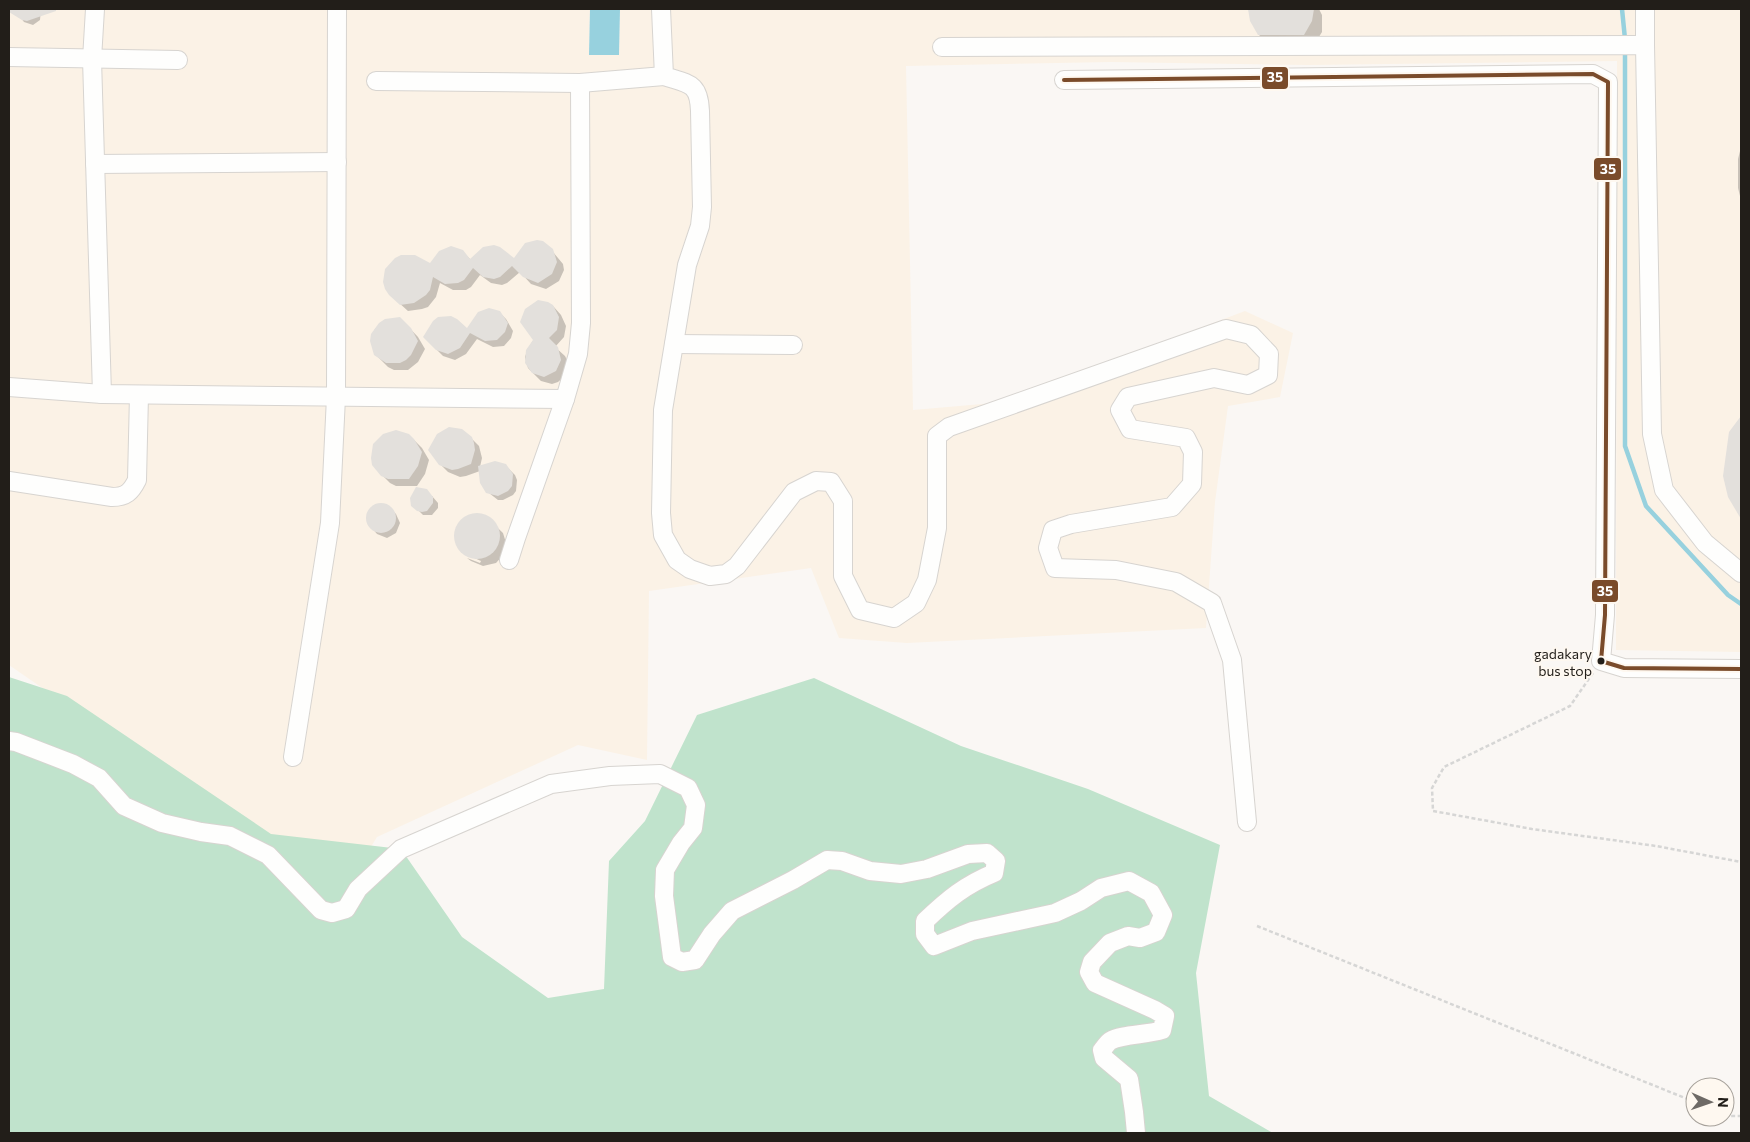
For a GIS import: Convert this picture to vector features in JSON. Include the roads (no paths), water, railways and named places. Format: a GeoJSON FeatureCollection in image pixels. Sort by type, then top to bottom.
{"type":"FeatureCollection","features":[{"type":"Feature","properties":{"kind":"street"},"geometry":{"type":"LineString","coordinates":[[95,9],[92,59],[102,394]]}},
{"type":"Feature","properties":{"kind":"street"},"geometry":{"type":"LineString","coordinates":[[293,756],[330,523],[336,397],[337,9]]}},
{"type":"Feature","properties":{"kind":"street"},"geometry":{"type":"LineString","coordinates":[[661,9],[664,76]]}},
{"type":"Feature","properties":{"kind":"street"},"geometry":{"type":"LineString","coordinates":[[1645,9],[1652,434],[1664,490],[1705,543],[1741,573]]}},
{"type":"Feature","properties":{"kind":"street"},"geometry":{"type":"LineString","coordinates":[[942,47],[1645,45]]}},
{"type":"Feature","properties":{"kind":"street"},"geometry":{"type":"LineString","coordinates":[[9,57],[178,60]]}},
{"type":"Feature","properties":{"kind":"street"},"geometry":{"type":"LineString","coordinates":[[1064,80],[1593,74],[1608,82],[1605,605],[1601,661],[1624,668],[1741,669]]}},
{"type":"Feature","properties":{"kind":"street"},"geometry":{"type":"LineString","coordinates":[[376,81],[580,83],[664,76],[692,85],[700,96],[702,207],[700,226],[687,265],[663,410],[661,513],[663,535],[677,560],[690,569],[710,576],[726,574],[737,566],[794,492],[816,481],[831,482],[843,502],[844,576],[860,610],[894,618],[916,603],[927,580],[937,528],[938,436],[949,427],[1226,329],[1252,335],[1269,354],[1268,375],[1248,385],[1214,378],[1128,397],[1120,410],[1130,430],[1186,438],[1193,452],[1192,484],[1172,507],[1071,524],[1053,530],[1048,548],[1054,568],[1116,570],[1176,582],[1212,604],[1232,660],[1247,822]]}},
{"type":"Feature","properties":{"kind":"street"},"geometry":{"type":"LineString","coordinates":[[509,560],[565,399],[578,354],[581,323],[580,83]]}},
{"type":"Feature","properties":{"kind":"street"},"geometry":{"type":"LineString","coordinates":[[96,164],[337,162]]}},
{"type":"Feature","properties":{"kind":"street"},"geometry":{"type":"LineString","coordinates":[[674,344],[793,345]]}},
{"type":"Feature","properties":{"kind":"street"},"geometry":{"type":"LineString","coordinates":[[9,387],[139,395],[565,399]]}},
{"type":"Feature","properties":{"kind":"street"},"geometry":{"type":"LineString","coordinates":[[9,481],[112,497],[121,497],[131,492],[136,480],[139,395]]}},
{"type":"Feature","properties":{"kind":"street"},"geometry":{"type":"LineString","coordinates":[[9,741],[73,764],[99,778],[124,806],[162,823],[201,832],[230,836],[268,855],[321,910],[332,914],[346,909],[358,889],[401,849],[551,784],[610,776],[660,774],[688,788],[696,805],[693,828],[681,842],[665,870],[664,896],[672,957],[682,962],[695,960],[712,934],[732,911],[793,880],[827,860],[842,861],[870,871],[901,874],[926,869],[968,854],[987,853],[996,860],[994,872],[971,883],[944,902],[925,921],[925,934],[934,946],[972,931],[1056,913],[1081,901],[1101,888],[1129,881],[1151,893],[1163,915],[1156,932],[1140,938],[1128,936],[1110,943],[1092,962],[1089,972],[1095,983],[1165,1016],[1162,1030],[1149,1034],[1121,1037],[1109,1042],[1102,1050],[1104,1058],[1129,1079],[1136,1133]]}},
{"type":"Feature","properties":{"kind":"water"},"geometry":{"type":"Polygon","coordinates":[[[590,9],[620,9],[619,55],[589,55],[590,9]]]}},
{"type":"Feature","properties":{"kind":"waterway"},"geometry":{"type":"LineString","coordinates":[[1622,9],[1625,39]]}},
{"type":"Feature","properties":{"kind":"waterway"},"geometry":{"type":"LineString","coordinates":[[1625,55],[1625,446],[1646,506],[1728,595],[1741,604]]}},
{"type":"Feature","properties":{"kind":"place","name":"gadakary bus stop"},"geometry":{"type":"Point","coordinates":[1601,661]}}]}
